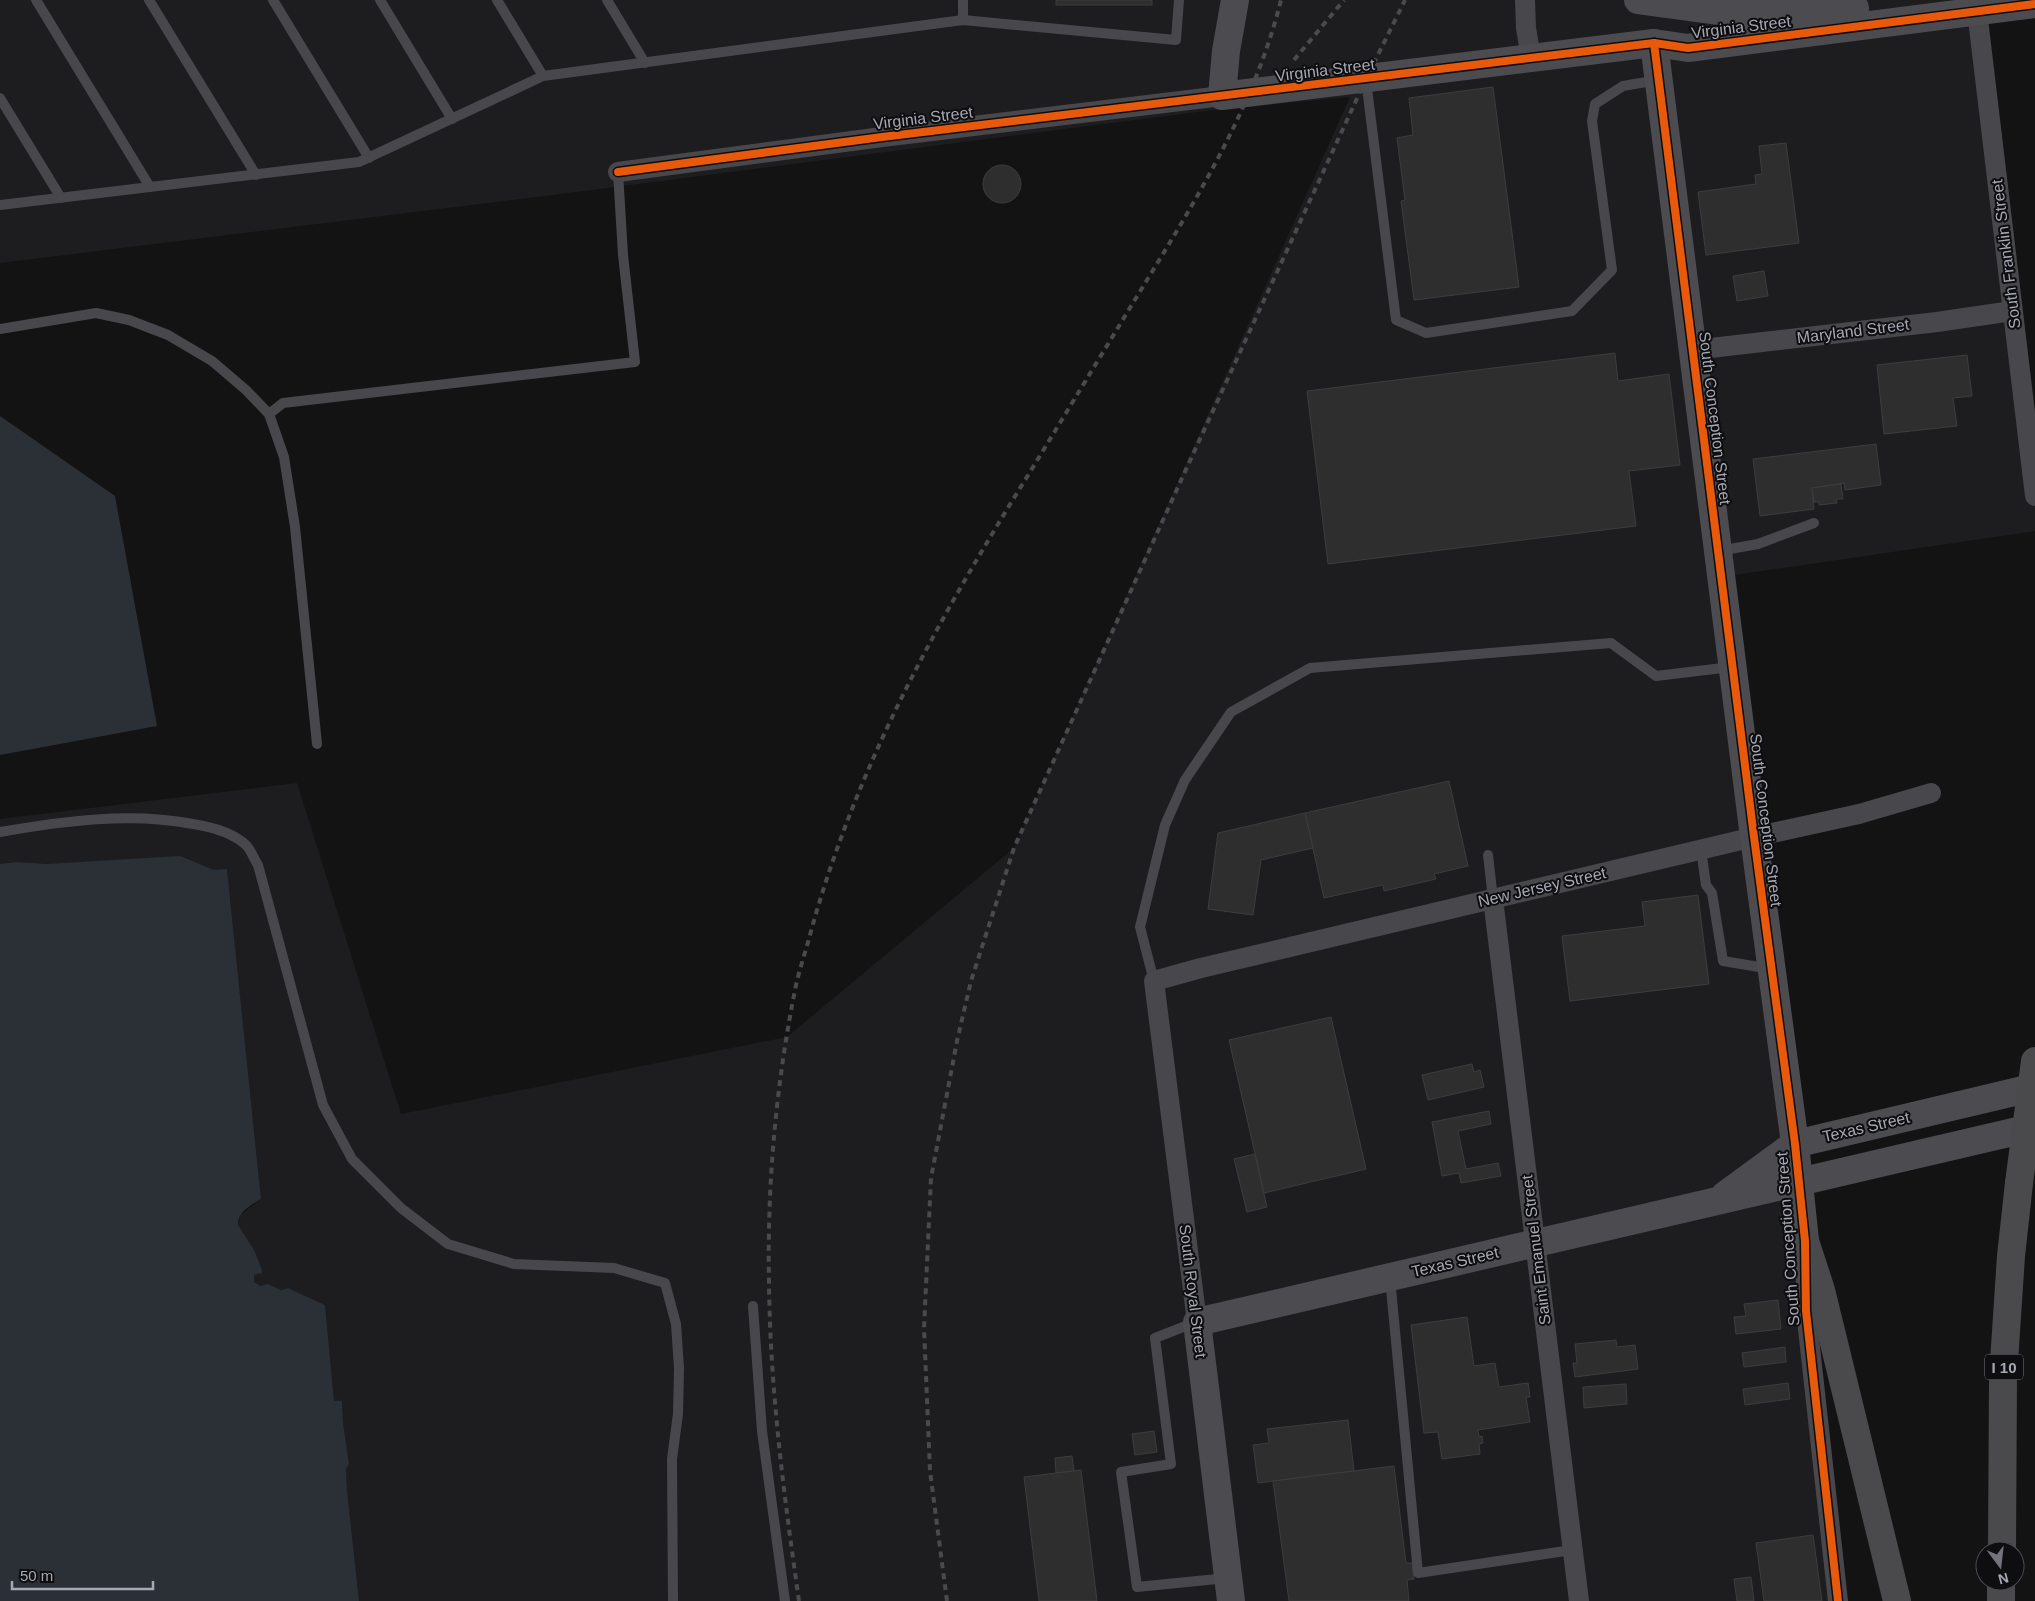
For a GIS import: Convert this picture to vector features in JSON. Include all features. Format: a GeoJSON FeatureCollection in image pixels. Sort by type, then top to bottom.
{"type":"FeatureCollection","features":[{"type":"Feature","properties":{"kind":"highway","name":"I 10"},"geometry":{"type":"LineString","coordinates":[[2002,1541],[2003,1377],[2019,1183],[2035,1061]]}},
{"type":"Feature","properties":{"kind":"highway"},"geometry":{"type":"LineString","coordinates":[[1805,1241],[1821,1290],[1897,1601]]}},
{"type":"Feature","properties":{"kind":"street"},"geometry":{"type":"LineString","coordinates":[[1222,96],[1226,51],[1235,0]]}},
{"type":"Feature","properties":{"kind":"street"},"geometry":{"type":"LineString","coordinates":[[1525,0],[1526,28],[1531,58]]}},
{"type":"Feature","properties":{"kind":"street"},"geometry":{"type":"LineString","coordinates":[[1638,0],[1666,5],[1704,7],[1735,13],[1799,13],[1923,0]]}},
{"type":"Feature","properties":{"kind":"street"},"geometry":{"type":"LineString","coordinates":[[1704,7],[1750,0]]}},
{"type":"Feature","properties":{"kind":"street"},"geometry":{"type":"LineString","coordinates":[[1827,11],[1854,0]]}},
{"type":"Feature","properties":{"kind":"street","name":"Virginia Street"},"geometry":{"type":"LineString","coordinates":[[618,172],[882,137],[1654,43],[1688,48],[2035,4]]}},
{"type":"Feature","properties":{"kind":"street","name":"South Franklin Street"},"geometry":{"type":"LineString","coordinates":[[1977,11],[2035,496]]}},
{"type":"Feature","properties":{"kind":"street","name":"South Conception Street"},"geometry":{"type":"LineString","coordinates":[[1654,43],[1732,667],[1795,1144],[1805,1241],[1806,1311],[1838,1601]]}},
{"type":"Feature","properties":{"kind":"street","name":"Maryland Street"},"geometry":{"type":"LineString","coordinates":[[1693,350],[1937,322],[2012,311]]}},
{"type":"Feature","properties":{"kind":"street","name":"New Jersey Street"},"geometry":{"type":"LineString","coordinates":[[1154,981],[1201,968],[1754,836],[1859,814],[1931,793]]}},
{"type":"Feature","properties":{"kind":"street","name":"Saint Emanuel Street"},"geometry":{"type":"LineString","coordinates":[[1493,899],[1579,1601]]}},
{"type":"Feature","properties":{"kind":"street","name":"South Royal Street"},"geometry":{"type":"LineString","coordinates":[[1154,981],[1229,1589]]}},
{"type":"Feature","properties":{"kind":"street","name":"Texas Street"},"geometry":{"type":"LineString","coordinates":[[1714,1203],[1795,1144],[2035,1087]]}},
{"type":"Feature","properties":{"kind":"street","name":"Texas Street"},"geometry":{"type":"LineString","coordinates":[[1197,1322],[2035,1127]]}},
{"type":"Feature","properties":{"kind":"lane"},"geometry":{"type":"LineString","coordinates":[[36,0],[150,187]]}},
{"type":"Feature","properties":{"kind":"lane"},"geometry":{"type":"LineString","coordinates":[[149,0],[256,175]]}},
{"type":"Feature","properties":{"kind":"lane"},"geometry":{"type":"LineString","coordinates":[[273,0],[369,158]]}},
{"type":"Feature","properties":{"kind":"lane"},"geometry":{"type":"LineString","coordinates":[[380,0],[452,119]]}},
{"type":"Feature","properties":{"kind":"lane"},"geometry":{"type":"LineString","coordinates":[[497,0],[543,76]]}},
{"type":"Feature","properties":{"kind":"lane"},"geometry":{"type":"LineString","coordinates":[[607,0],[645,63]]}},
{"type":"Feature","properties":{"kind":"lane"},"geometry":{"type":"LineString","coordinates":[[962,20],[963,0]]}},
{"type":"Feature","properties":{"kind":"lane"},"geometry":{"type":"LineString","coordinates":[[0,205],[359,162],[543,76],[962,20],[1176,40],[1179,0]]}},
{"type":"Feature","properties":{"kind":"lane"},"geometry":{"type":"LineString","coordinates":[[1366,79],[1396,320],[1426,333],[1572,311],[1612,270],[1592,121],[1595,104],[1623,86],[1659,80]]}},
{"type":"Feature","properties":{"kind":"lane"},"geometry":{"type":"LineString","coordinates":[[0,98],[61,198]]}},
{"type":"Feature","properties":{"kind":"lane"},"geometry":{"type":"LineString","coordinates":[[269,414],[283,403],[636,362],[623,255],[618,172]]}},
{"type":"Feature","properties":{"kind":"lane"},"geometry":{"type":"LineString","coordinates":[[0,329],[96,313],[129,320],[168,335],[212,361],[246,390],[269,414],[284,457],[295,528],[317,744]]}},
{"type":"Feature","properties":{"kind":"lane"},"geometry":{"type":"LineString","coordinates":[[1718,551],[1758,544],[1814,523]]}},
{"type":"Feature","properties":{"kind":"lane"},"geometry":{"type":"LineString","coordinates":[[1154,981],[1140,926],[1164,825],[1185,780],[1231,712],[1310,668],[1611,643],[1656,676],[1732,667]]}},
{"type":"Feature","properties":{"kind":"lane"},"geometry":{"type":"LineString","coordinates":[[0,832],[54,823],[110,818],[168,820],[218,828],[246,845],[258,865],[323,1105],[352,1159],[401,1208],[448,1244],[514,1264],[614,1268],[665,1284],[676,1324],[679,1368],[678,1414],[672,1459],[673,1601]]}},
{"type":"Feature","properties":{"kind":"lane"},"geometry":{"type":"LineString","coordinates":[[1701,849],[1706,885],[1712,893],[1723,961],[1772,969]]}},
{"type":"Feature","properties":{"kind":"lane"},"geometry":{"type":"LineString","coordinates":[[1488,854],[1493,899]]}},
{"type":"Feature","properties":{"kind":"lane"},"geometry":{"type":"LineString","coordinates":[[1390,1277],[1418,1573],[1572,1550]]}},
{"type":"Feature","properties":{"kind":"lane"},"geometry":{"type":"LineString","coordinates":[[753,1306],[762,1431],[785,1601]]}},
{"type":"Feature","properties":{"kind":"lane"},"geometry":{"type":"LineString","coordinates":[[1197,1322],[1155,1338],[1171,1464],[1121,1472],[1137,1587],[1229,1589]]}},
{"type":"Feature","properties":{"kind":"shaded area"},"geometry":{"type":"Polygon","coordinates":[[[0,0],[1977,0],[2035,502],[2035,531],[1721,577],[1838,1601],[359,1601],[347,1490],[346,1469],[349,1464],[342,1401],[334,1401],[325,1305],[288,1288],[281,1290],[268,1284],[261,1286],[254,1282],[254,1275],[260,1274],[262,1270],[238,1225],[240,1215],[261,1199],[227,870],[214,870],[197,864],[47,864],[16,862],[0,864],[0,819],[297,783],[401,1114],[787,1037],[1014,848],[1350,97],[1213,110],[545,196],[0,263],[0,0]]]}},
{"type":"Feature","properties":{"kind":"shaded area"},"geometry":{"type":"Polygon","coordinates":[[[0,416],[115,496],[157,726],[0,755],[0,416]]]}},
{"type":"Feature","properties":{"kind":"shaded area"},"geometry":{"type":"Polygon","coordinates":[[[180,856],[214,870],[227,869],[261,1199],[242,1213],[238,1220],[238,1225],[254,1250],[262,1270],[262,1273],[254,1275],[254,1282],[261,1286],[268,1284],[281,1290],[288,1288],[325,1305],[334,1401],[342,1401],[349,1464],[346,1469],[347,1490],[359,1601],[0,1601],[0,864],[16,862],[47,864],[180,856]]]}},
{"type":"Feature","properties":{"kind":"building"},"geometry":{"type":"Polygon","coordinates":[[[1056,0],[1152,0],[1152,5],[1056,5],[1056,0]]]}},
{"type":"Feature","properties":{"kind":"building"},"geometry":{"type":"Polygon","coordinates":[[[1493,87],[1519,287],[1414,300],[1401,201],[1405,200],[1397,138],[1413,135],[1409,98],[1493,87]]]}},
{"type":"Feature","properties":{"kind":"building"},"geometry":{"type":"Polygon","coordinates":[[[1786,143],[1799,243],[1706,255],[1698,192],[1756,184],[1755,175],[1762,174],[1759,146],[1786,143]]]}},
{"type":"Feature","properties":{"kind":"building"},"geometry":{"type":"Polygon","coordinates":[[[1002,165],[1016,170],[1021,184],[1016,198],[1002,203],[988,198],[983,184],[988,170],[1002,165]]]}},
{"type":"Feature","properties":{"kind":"building"},"geometry":{"type":"Polygon","coordinates":[[[1764,271],[1768,296],[1737,301],[1733,276],[1764,271]]]}},
{"type":"Feature","properties":{"kind":"building"},"geometry":{"type":"Polygon","coordinates":[[[1615,353],[1618,381],[1669,374],[1680,465],[1629,471],[1636,526],[1328,564],[1307,391],[1615,353]]]}},
{"type":"Feature","properties":{"kind":"building"},"geometry":{"type":"Polygon","coordinates":[[[1967,355],[1972,396],[1953,398],[1957,426],[1884,434],[1877,365],[1967,355]]]}},
{"type":"Feature","properties":{"kind":"building"},"geometry":{"type":"Polygon","coordinates":[[[1876,444],[1881,485],[1845,490],[1844,483],[1812,488],[1814,509],[1760,516],[1753,459],[1876,444]]]}},
{"type":"Feature","properties":{"kind":"building"},"geometry":{"type":"Polygon","coordinates":[[[1841,484],[1843,499],[1836,499],[1837,503],[1819,505],[1819,502],[1814,502],[1812,488],[1841,484]]]}},
{"type":"Feature","properties":{"kind":"building"},"geometry":{"type":"Polygon","coordinates":[[[1449,781],[1468,866],[1434,874],[1436,879],[1384,891],[1383,885],[1324,898],[1305,813],[1449,781]]]}},
{"type":"Feature","properties":{"kind":"building"},"geometry":{"type":"Polygon","coordinates":[[[1305,813],[1313,848],[1261,860],[1253,915],[1208,909],[1218,833],[1305,813]]]}},
{"type":"Feature","properties":{"kind":"building"},"geometry":{"type":"Polygon","coordinates":[[[1698,895],[1709,984],[1570,1001],[1562,936],[1645,926],[1642,902],[1698,895]]]}},
{"type":"Feature","properties":{"kind":"building"},"geometry":{"type":"Polygon","coordinates":[[[1331,1017],[1366,1169],[1264,1193],[1229,1040],[1331,1017]]]}},
{"type":"Feature","properties":{"kind":"building"},"geometry":{"type":"Polygon","coordinates":[[[1472,1064],[1474,1072],[1480,1070],[1484,1087],[1428,1100],[1422,1075],[1472,1064]]]}},
{"type":"Feature","properties":{"kind":"building"},"geometry":{"type":"Polygon","coordinates":[[[1489,1111],[1491,1124],[1458,1131],[1466,1169],[1498,1163],[1501,1176],[1461,1183],[1459,1173],[1442,1176],[1432,1122],[1489,1111]]]}},
{"type":"Feature","properties":{"kind":"building"},"geometry":{"type":"Polygon","coordinates":[[[1255,1154],[1267,1207],[1247,1212],[1234,1159],[1255,1154]]]}},
{"type":"Feature","properties":{"kind":"building"},"geometry":{"type":"Polygon","coordinates":[[[1778,1300],[1781,1329],[1736,1334],[1734,1317],[1746,1316],[1744,1304],[1778,1300]]]}},
{"type":"Feature","properties":{"kind":"building"},"geometry":{"type":"Polygon","coordinates":[[[1467,1317],[1474,1366],[1495,1363],[1499,1387],[1528,1383],[1530,1397],[1526,1397],[1530,1422],[1478,1430],[1479,1437],[1482,1436],[1483,1443],[1479,1444],[1480,1454],[1442,1459],[1438,1432],[1424,1433],[1411,1325],[1467,1317]]]}},
{"type":"Feature","properties":{"kind":"building"},"geometry":{"type":"Polygon","coordinates":[[[1616,1340],[1617,1347],[1635,1345],[1638,1369],[1575,1377],[1573,1363],[1577,1363],[1575,1344],[1616,1340]]]}},
{"type":"Feature","properties":{"kind":"building"},"geometry":{"type":"Polygon","coordinates":[[[1785,1347],[1786,1362],[1744,1367],[1742,1353],[1785,1347]]]}},
{"type":"Feature","properties":{"kind":"building"},"geometry":{"type":"Polygon","coordinates":[[[1788,1383],[1790,1399],[1745,1405],[1743,1389],[1788,1383]]]}},
{"type":"Feature","properties":{"kind":"building"},"geometry":{"type":"Polygon","coordinates":[[[1626,1384],[1627,1404],[1584,1408],[1583,1387],[1626,1384]]]}},
{"type":"Feature","properties":{"kind":"building"},"geometry":{"type":"Polygon","coordinates":[[[1348,1420],[1354,1471],[1258,1483],[1253,1445],[1269,1443],[1267,1429],[1348,1420]]]}},
{"type":"Feature","properties":{"kind":"building"},"geometry":{"type":"Polygon","coordinates":[[[1154,1431],[1157,1452],[1135,1455],[1132,1434],[1154,1431]]]}},
{"type":"Feature","properties":{"kind":"building"},"geometry":{"type":"Polygon","coordinates":[[[1072,1456],[1074,1471],[1056,1473],[1055,1458],[1072,1456]]]}},
{"type":"Feature","properties":{"kind":"building"},"geometry":{"type":"Polygon","coordinates":[[[1394,1466],[1406,1563],[1412,1563],[1414,1579],[1407,1580],[1409,1601],[1289,1601],[1273,1481],[1394,1466]]]}},
{"type":"Feature","properties":{"kind":"building"},"geometry":{"type":"Polygon","coordinates":[[[1081,1470],[1097,1601],[1039,1601],[1024,1477],[1081,1470]]]}},
{"type":"Feature","properties":{"kind":"building"},"geometry":{"type":"Polygon","coordinates":[[[1813,1535],[1822,1601],[1764,1601],[1756,1543],[1813,1535]]]}},
{"type":"Feature","properties":{"kind":"building"},"geometry":{"type":"Polygon","coordinates":[[[1751,1577],[1754,1601],[1737,1601],[1734,1579],[1751,1577]]]}},
{"type":"Feature","properties":{"kind":"railway"},"geometry":{"type":"LineString","coordinates":[[799,1601],[783,1482],[775,1402],[770,1322],[769,1246],[771,1172],[778,1099],[795,990],[811,931],[830,869],[852,809],[904,694],[933,638],[996,527],[1207,179],[1242,110],[1257,74],[1281,0]]}},
{"type":"Feature","properties":{"kind":"railway"},"geometry":{"type":"LineString","coordinates":[[1294,60],[1344,0]]}},
{"type":"Feature","properties":{"kind":"railway"},"geometry":{"type":"LineString","coordinates":[[947,1601],[930,1471],[924,1328],[931,1178],[957,1041],[971,981],[1014,848],[1188,465],[1366,79],[1405,0]]}},
{"type":"Feature","properties":{"kind":"cycle path"},"geometry":{"type":"LineString","coordinates":[[618,172],[882,137],[1654,43],[1688,48],[2035,4]]}},
{"type":"Feature","properties":{"kind":"cycle path"},"geometry":{"type":"LineString","coordinates":[[1654,43],[1754,837],[1795,1144],[1805,1241],[1806,1311],[1838,1601]]}}]}
